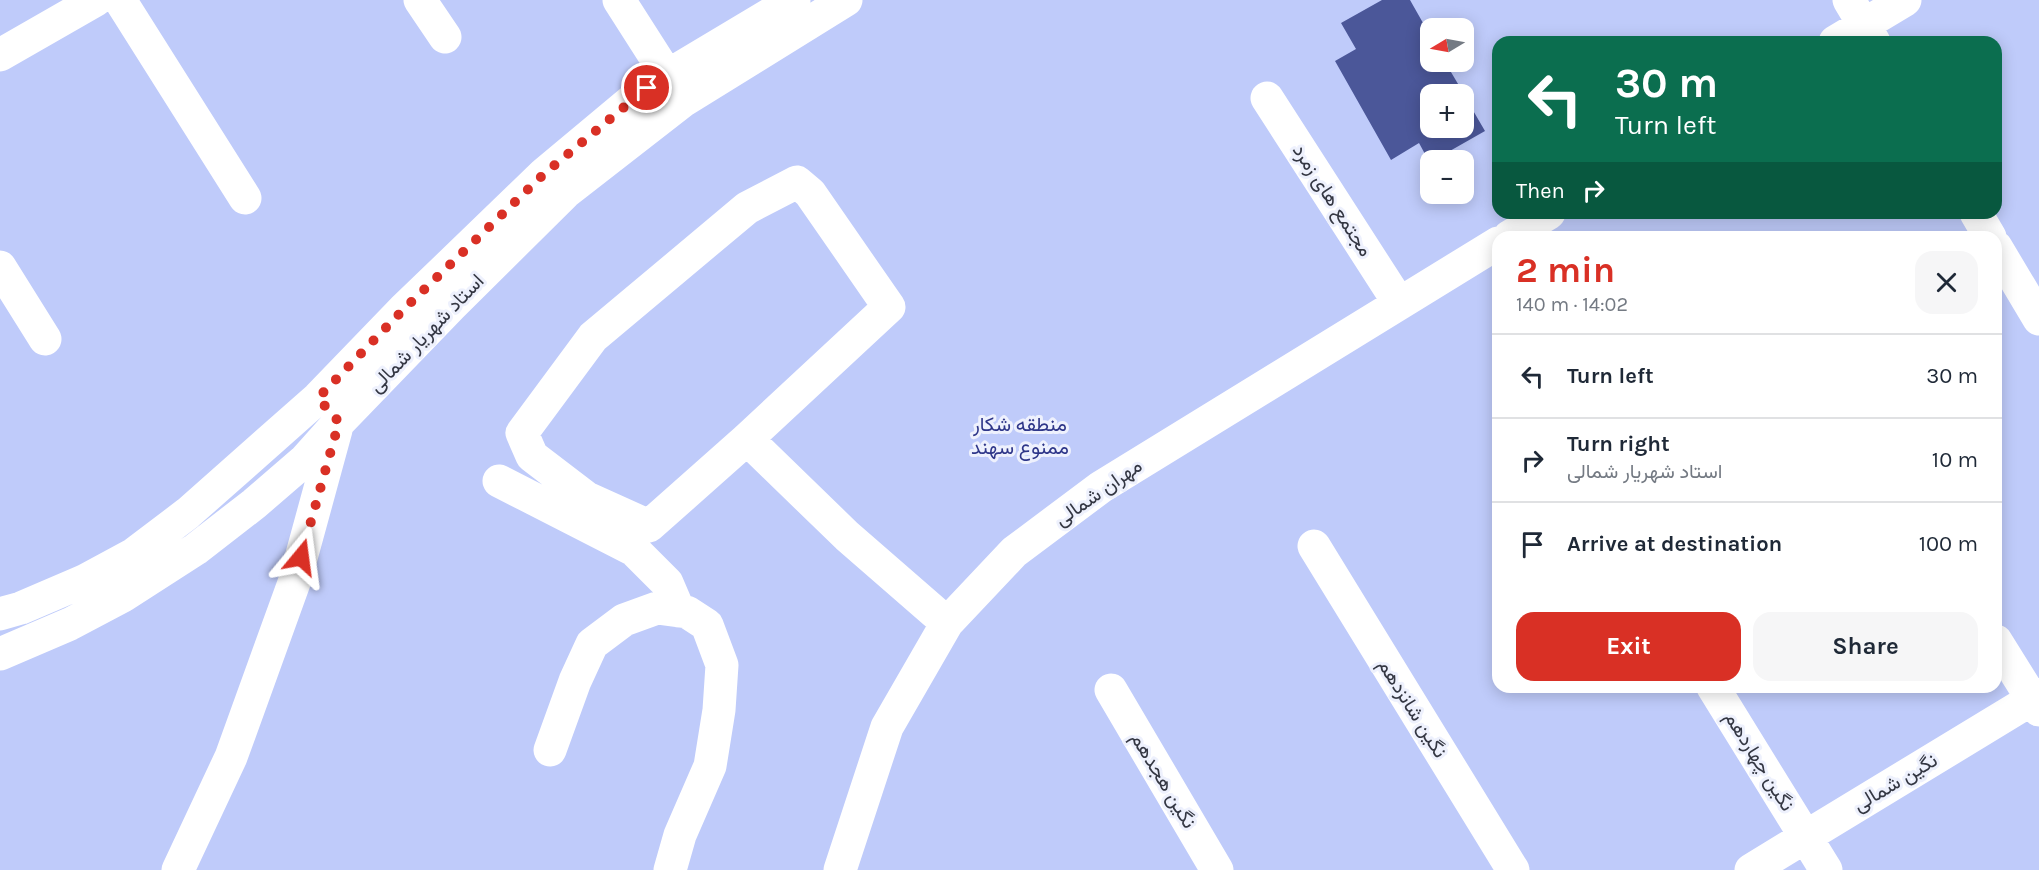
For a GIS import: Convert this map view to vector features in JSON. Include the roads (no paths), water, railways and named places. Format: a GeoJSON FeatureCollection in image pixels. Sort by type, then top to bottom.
{"type":"FeatureCollection","features":[{"type":"Feature","properties":{"kind":"street"},"geometry":{"type":"LineString","coordinates":[[0,55],[96,0]]}},
{"type":"Feature","properties":{"kind":"street"},"geometry":{"type":"LineString","coordinates":[[120,0],[245,198]]}},
{"type":"Feature","properties":{"kind":"street"},"geometry":{"type":"LineString","coordinates":[[420,0],[445,37]]}},
{"type":"Feature","properties":{"kind":"street"},"geometry":{"type":"LineString","coordinates":[[618,0],[675,89]]}},
{"type":"Feature","properties":{"kind":"street","name":"استاد شهریار شمالی"},"geometry":{"type":"LineString","coordinates":[[0,654],[81,618],[123,596],[196,549],[254,504],[305,460],[451,306],[566,192],[675,89],[794,0]]}},
{"type":"Feature","properties":{"kind":"street","name":"استاد شهریار شمالی"},"geometry":{"type":"LineString","coordinates":[[0,614],[21,608],[84,581],[134,554],[188,513],[318,398],[403,310],[544,174],[647,88],[675,89],[846,0]]}},
{"type":"Feature","properties":{"kind":"street"},"geometry":{"type":"LineString","coordinates":[[1843,36],[1862,22],[1905,0]]}},
{"type":"Feature","properties":{"kind":"street","name":"مجتمع های زمرد"},"geometry":{"type":"LineString","coordinates":[[1267,98],[1399,303]]}},
{"type":"Feature","properties":{"kind":"street"},"geometry":{"type":"LineString","coordinates":[[798,182],[810,193],[889,307],[747,439],[649,526],[587,498],[532,456],[522,433],[593,338],[747,208],[798,182]]}},
{"type":"Feature","properties":{"kind":"street"},"geometry":{"type":"LineString","coordinates":[[1519,231],[1539,219]]}},
{"type":"Feature","properties":{"kind":"street","name":"مهران شمالی"},"geometry":{"type":"LineString","coordinates":[[840,870],[887,728],[947,623],[1014,552],[1101,487],[1492,247]]}},
{"type":"Feature","properties":{"kind":"street"},"geometry":{"type":"LineString","coordinates":[[2002,258],[2039,319]]}},
{"type":"Feature","properties":{"kind":"street"},"geometry":{"type":"LineString","coordinates":[[0,267],[45,339]]}},
{"type":"Feature","properties":{"kind":"street"},"geometry":{"type":"LineString","coordinates":[[178,870],[235,746],[294,579],[339,422],[318,398]]}},
{"type":"Feature","properties":{"kind":"street"},"geometry":{"type":"LineString","coordinates":[[747,439],[847,536],[947,623]]}},
{"type":"Feature","properties":{"kind":"street"},"geometry":{"type":"LineString","coordinates":[[500,481],[634,550],[667,583],[680,611]]}},
{"type":"Feature","properties":{"kind":"street","name":"نگین شانزدهم"},"geometry":{"type":"LineString","coordinates":[[1314,546],[1513,870]]}},
{"type":"Feature","properties":{"kind":"street"},"geometry":{"type":"LineString","coordinates":[[550,750],[575,681],[592,644],[624,620],[657,608],[687,612],[707,625],[722,665],[719,710],[710,766],[680,835],[670,870]]}},
{"type":"Feature","properties":{"kind":"street"},"geometry":{"type":"LineString","coordinates":[[2002,650],[2037,702]]}},
{"type":"Feature","properties":{"kind":"street","name":"نگین هجدهم"},"geometry":{"type":"LineString","coordinates":[[1111,690],[1217,870]]}},
{"type":"Feature","properties":{"kind":"street","name":"نگین چهاردهم"},"geometry":{"type":"LineString","coordinates":[[1717,693],[1826,870]]}},
{"type":"Feature","properties":{"kind":"street","name":"نگین شمالی"},"geometry":{"type":"LineString","coordinates":[[1751,870],[2037,702]]}},
{"type":"Feature","properties":{"kind":"park label","name":"منطقه شکار ممنوع سهند"},"geometry":{"type":"Point","coordinates":[1020,436]}}]}
